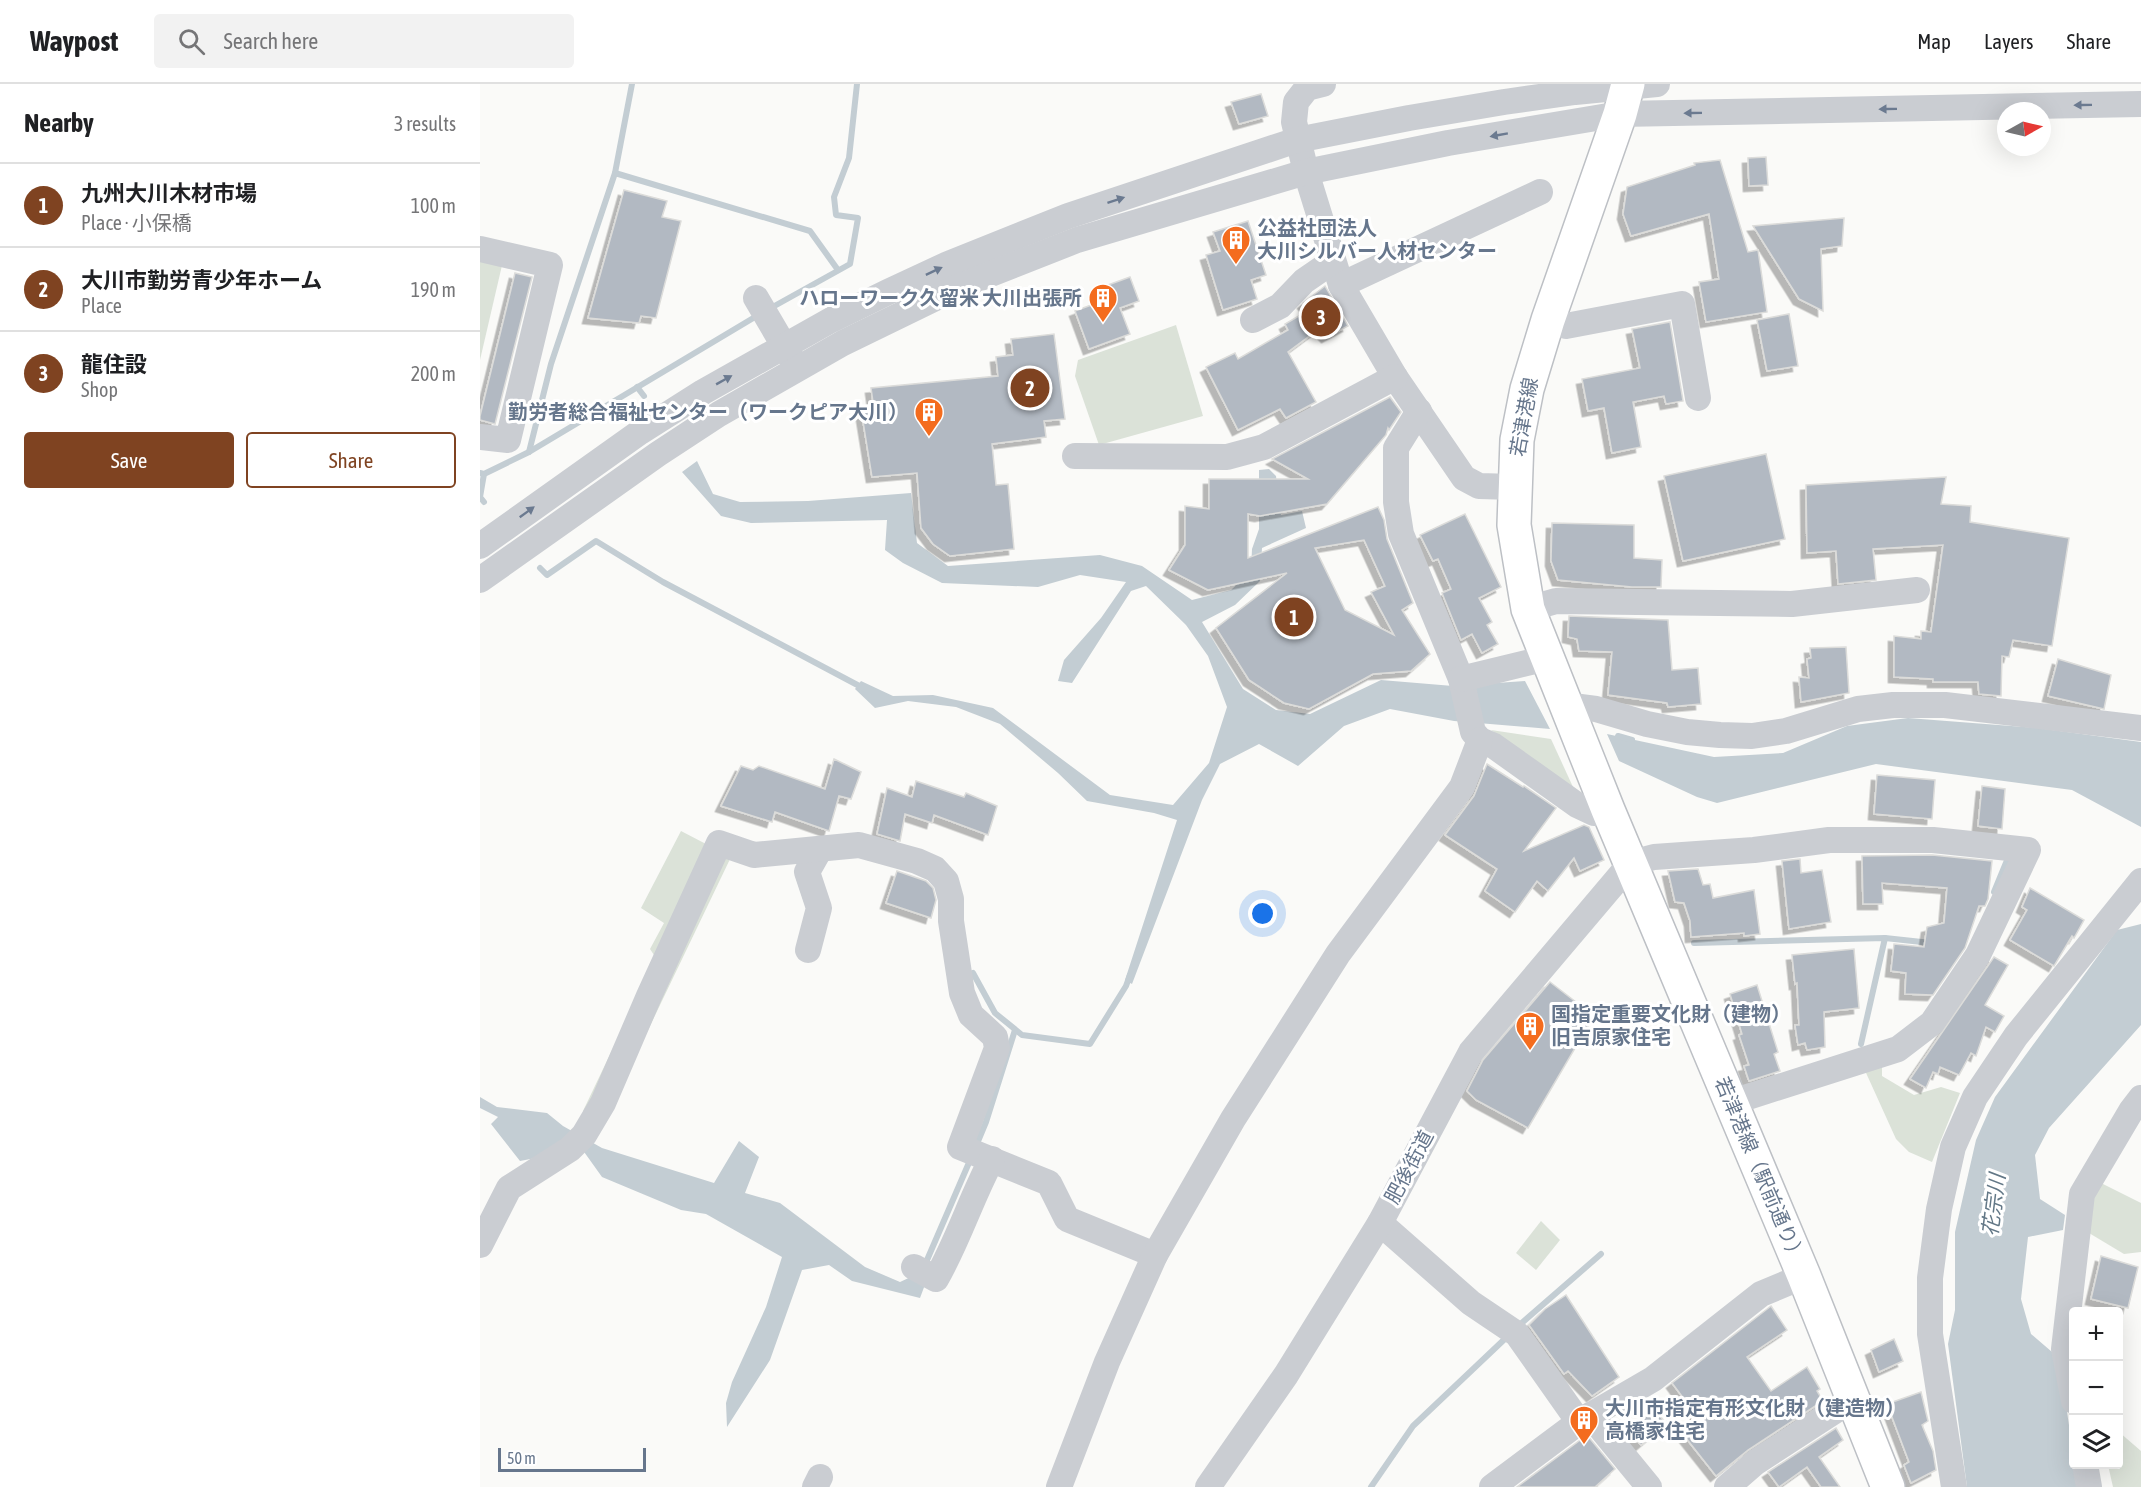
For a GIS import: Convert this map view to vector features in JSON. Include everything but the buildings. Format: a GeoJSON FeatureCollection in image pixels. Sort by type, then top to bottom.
{"type":"FeatureCollection","features":[{"type":"Feature","properties":{"kind":"main road","name":"若津港線"},"geometry":{"type":"LineString","coordinates":[[1585,754],[1528,609],[1514,525],[1517,440],[1527,388],[1548,320],[1633,92]]}},
{"type":"Feature","properties":{"kind":"main road","name":"若津港線（駅前通り）"},"geometry":{"type":"LineString","coordinates":[[1585,754],[1804,1276],[1888,1487]]}},
{"type":"Feature","properties":{"kind":"street"},"geometry":{"type":"LineString","coordinates":[[1323,84],[1307,88],[1296,102],[1294,122],[1306,172],[1337,273],[1395,377],[1464,478],[1479,486],[1514,487]]}},
{"type":"Feature","properties":{"kind":"street"},"geometry":{"type":"LineString","coordinates":[[480,546],[640,432],[703,392],[831,320],[959,260],[1068,216],[1297,140],[1409,118],[1575,92],[2141,104]]}},
{"type":"Feature","properties":{"kind":"street"},"geometry":{"type":"LineString","coordinates":[[480,580],[658,454],[719,414],[843,343],[958,287],[1077,240],[1306,172],[1448,143],[1633,92]]}},
{"type":"Feature","properties":{"kind":"street"},"geometry":{"type":"LineString","coordinates":[[1252,320],[1280,306],[1304,281],[1337,273],[1540,192]]}},
{"type":"Feature","properties":{"kind":"street"},"geometry":{"type":"LineString","coordinates":[[480,249],[550,265],[508,440],[480,437]]}},
{"type":"Feature","properties":{"kind":"street"},"geometry":{"type":"LineString","coordinates":[[1548,320],[1566,326],[1682,304],[1698,398]]}},
{"type":"Feature","properties":{"kind":"street"},"geometry":{"type":"LineString","coordinates":[[761,307],[798,368]]}},
{"type":"Feature","properties":{"kind":"street"},"geometry":{"type":"LineString","coordinates":[[1075,456],[1227,457],[1264,447],[1395,377]]}},
{"type":"Feature","properties":{"kind":"street"},"geometry":{"type":"LineString","coordinates":[[1059,1487],[1107,1362],[1155,1255],[1233,1119],[1338,954],[1462,788],[1477,736],[1461,679],[1401,534],[1396,502],[1396,448],[1419,411]]}},
{"type":"Feature","properties":{"kind":"street"},"geometry":{"type":"LineString","coordinates":[[1528,609],[1556,600],[1792,604],[1917,590]]}},
{"type":"Feature","properties":{"kind":"street"},"geometry":{"type":"LineString","coordinates":[[1461,679],[1547,658]]}},
{"type":"Feature","properties":{"kind":"street"},"geometry":{"type":"LineString","coordinates":[[1568,712],[1596,709],[1647,724],[1688,732],[1752,736],[1786,731],[1858,709],[1893,705],[1945,705],[2141,728]]}},
{"type":"Feature","properties":{"kind":"street"},"geometry":{"type":"LineString","coordinates":[[1477,736],[1577,805],[1594,813],[1608,810]]}},
{"type":"Feature","properties":{"kind":"street"},"geometry":{"type":"LineString","coordinates":[[1631,863],[1654,857],[1754,850],[1829,840],[1933,840],[2028,850],[1978,955],[1932,1023],[1898,1049],[1732,1102]]}},
{"type":"Feature","properties":{"kind":"street"},"geometry":{"type":"LineString","coordinates":[[480,1245],[509,1188],[577,1142],[603,1103],[719,843],[754,855],[859,845],[918,861],[934,868],[946,881],[951,899],[951,921],[962,993],[971,1015],[995,1037],[997,1048],[960,1147],[1049,1183],[1067,1219],[1155,1255]]}},
{"type":"Feature","properties":{"kind":"street"},"geometry":{"type":"LineString","coordinates":[[808,950],[819,908],[807,872],[820,849]]}},
{"type":"Feature","properties":{"kind":"street","name":"肥後街道"},"geometry":{"type":"LineString","coordinates":[[1208,1487],[1286,1375],[1380,1222],[1471,1052],[1631,863]]}},
{"type":"Feature","properties":{"kind":"street"},"geometry":{"type":"LineString","coordinates":[[1954,1487],[1930,1334],[1930,1278],[1939,1209],[1953,1147],[1975,1097],[2016,1036],[2141,881]]}},
{"type":"Feature","properties":{"kind":"street"},"geometry":{"type":"LineString","coordinates":[[2069,1378],[2064,1349],[2082,1194],[2141,1098]]}},
{"type":"Feature","properties":{"kind":"street"},"geometry":{"type":"LineString","coordinates":[[919,1270],[936,1279],[950,1254],[977,1187],[981,1155]]}},
{"type":"Feature","properties":{"kind":"street"},"geometry":{"type":"LineString","coordinates":[[1380,1222],[1471,1303],[1513,1331],[1584,1419],[1649,1487]]}},
{"type":"Feature","properties":{"kind":"street"},"geometry":{"type":"LineString","coordinates":[[1491,1487],[1584,1419],[1653,1379],[1761,1294],[1804,1276]]}},
{"type":"Feature","properties":{"kind":"street"},"geometry":{"type":"LineString","coordinates":[[1727,1487],[1756,1462],[1852,1397]]}},
{"type":"Feature","properties":{"kind":"street"},"geometry":{"type":"LineString","coordinates":[[2086,1469],[2089,1487]]}},
{"type":"Feature","properties":{"kind":"shaded area"},"geometry":{"type":"Polygon","coordinates":[[[480,256],[503,261],[480,360],[480,256]]]}},
{"type":"Feature","properties":{"kind":"shaded area"},"geometry":{"type":"Polygon","coordinates":[[[1176,325],[1203,416],[1099,445],[1075,376],[1078,360],[1176,325]]]}},
{"type":"Feature","properties":{"kind":"shaded area"},"geometry":{"type":"Polygon","coordinates":[[[1491,730],[1551,739],[1573,787],[1491,730]]]}},
{"type":"Feature","properties":{"kind":"shaded area"},"geometry":{"type":"Polygon","coordinates":[[[681,831],[731,857],[602,1126],[583,1111],[656,958],[650,949],[664,923],[641,908],[681,831]]]}},
{"type":"Feature","properties":{"kind":"shaded area"},"geometry":{"type":"Polygon","coordinates":[[[1882,1059],[1882,1076],[1914,1095],[1941,1087],[1960,1093],[1932,1162],[1909,1152],[1896,1139],[1862,1064],[1882,1059]]]}},
{"type":"Feature","properties":{"kind":"shaded area"},"geometry":{"type":"Polygon","coordinates":[[[2099,1182],[2141,1203],[2141,1252],[2124,1254],[2089,1233],[2093,1199],[2099,1182]]]}},
{"type":"Feature","properties":{"kind":"shaded area"},"geometry":{"type":"Polygon","coordinates":[[[1541,1221],[1560,1240],[1536,1270],[1516,1253],[1541,1221]]]}},
{"type":"Feature","properties":{"kind":"shaded area"},"geometry":{"type":"Polygon","coordinates":[[[2123,1435],[2141,1451],[2141,1487],[2113,1487],[2109,1469],[2123,1469],[2123,1435]]]}},
{"type":"Feature","properties":{"kind":"water"},"geometry":{"type":"Polygon","coordinates":[[[697,461],[713,494],[740,502],[808,501],[911,493],[917,543],[948,566],[1100,555],[1142,566],[1192,600],[1231,590],[1251,571],[1252,549],[1259,529],[1259,470],[1269,469],[1276,476],[1281,515],[1302,511],[1306,528],[1262,548],[1260,581],[1235,605],[1202,622],[1243,689],[1276,710],[1310,714],[1381,680],[1453,686],[1525,681],[1550,729],[1454,721],[1390,709],[1344,726],[1298,766],[1259,744],[1220,764],[1202,800],[1132,984],[1125,980],[1177,820],[1154,813],[1087,801],[1000,724],[956,707],[908,701],[875,708],[855,689],[861,681],[893,696],[933,695],[993,708],[1110,795],[1173,805],[1209,763],[1227,707],[1208,656],[1186,625],[1146,586],[1131,591],[1072,683],[1058,681],[1064,660],[1101,618],[1126,582],[1080,575],[1038,587],[942,583],[903,563],[885,550],[887,520],[751,523],[721,516],[682,472],[697,461]]]}},
{"type":"Feature","properties":{"kind":"water"},"geometry":{"type":"Polygon","coordinates":[[[1908,718],[2037,728],[2141,742],[2141,827],[2072,790],[1876,764],[1717,803],[1697,797],[1619,761],[1607,734],[1714,757],[1783,753],[1847,726],[1908,718]]]}},
{"type":"Feature","properties":{"kind":"water","name":"花宗川"},"geometry":{"type":"Polygon","coordinates":[[[2141,924],[2141,1025],[2049,1128],[2035,1155],[2040,1199],[2065,1215],[2063,1230],[2028,1237],[2021,1299],[2031,1334],[2059,1358],[2069,1425],[2069,1469],[2075,1469],[2079,1487],[1967,1487],[1948,1344],[1955,1310],[1955,1232],[1976,1140],[1995,1097],[2117,930],[2141,924]]]}},
{"type":"Feature","properties":{"kind":"water"},"geometry":{"type":"Polygon","coordinates":[[[480,1097],[497,1107],[547,1113],[563,1126],[602,1148],[714,1183],[739,1141],[759,1157],[745,1193],[780,1203],[865,1267],[900,1282],[915,1275],[926,1282],[920,1298],[852,1281],[829,1265],[802,1270],[770,1360],[727,1427],[726,1403],[732,1382],[766,1307],[782,1257],[706,1214],[681,1210],[602,1177],[582,1149],[520,1161],[491,1124],[498,1117],[480,1108],[480,1097]]]}},
{"type":"Feature","properties":{"kind":"waterway"},"geometry":{"type":"LineString","coordinates":[[529,452],[551,364],[615,173],[632,84]]}},
{"type":"Feature","properties":{"kind":"waterway"},"geometry":{"type":"LineString","coordinates":[[769,309],[850,264],[858,218],[836,215],[834,197],[849,158],[857,84]]}},
{"type":"Feature","properties":{"kind":"waterway"},"geometry":{"type":"LineString","coordinates":[[615,173],[810,231],[838,270]]}},
{"type":"Feature","properties":{"kind":"waterway"},"geometry":{"type":"LineString","coordinates":[[480,473],[484,474],[529,452],[760,314]]}},
{"type":"Feature","properties":{"kind":"waterway"},"geometry":{"type":"LineString","coordinates":[[637,387],[644,396]]}},
{"type":"Feature","properties":{"kind":"waterway"},"geometry":{"type":"LineString","coordinates":[[484,474],[480,497],[484,502]]}},
{"type":"Feature","properties":{"kind":"waterway"},"geometry":{"type":"LineString","coordinates":[[540,568],[547,575],[596,541],[663,582],[865,689]]}},
{"type":"Feature","properties":{"kind":"waterway"},"geometry":{"type":"LineString","coordinates":[[1618,736],[1632,740]]}},
{"type":"Feature","properties":{"kind":"waterway"},"geometry":{"type":"LineString","coordinates":[[1994,892],[2008,858]]}},
{"type":"Feature","properties":{"kind":"waterway"},"geometry":{"type":"LineString","coordinates":[[1694,943],[1885,938],[1931,943]]}},
{"type":"Feature","properties":{"kind":"waterway"},"geometry":{"type":"LineString","coordinates":[[1861,1044],[1885,938]]}},
{"type":"Feature","properties":{"kind":"waterway"},"geometry":{"type":"LineString","coordinates":[[973,973],[995,1013],[1022,1035],[1090,1044],[1126,986],[1130,975]]}},
{"type":"Feature","properties":{"kind":"waterway"},"geometry":{"type":"LineString","coordinates":[[976,1146],[986,1122],[1015,1030]]}},
{"type":"Feature","properties":{"kind":"waterway"},"geometry":{"type":"LineString","coordinates":[[924,1267],[971,1158]]}},
{"type":"Feature","properties":{"kind":"waterway"},"geometry":{"type":"LineString","coordinates":[[1516,1328],[1601,1254]]}},
{"type":"Feature","properties":{"kind":"waterway"},"geometry":{"type":"LineString","coordinates":[[1371,1487],[1413,1426],[1509,1335]]}},
{"type":"Feature","properties":{"kind":"place","name":"公益社団法人 大川シルバー人材センター"},"geometry":{"type":"Point","coordinates":[1236,266]}},
{"type":"Feature","properties":{"kind":"place","name":"龍住設"},"geometry":{"type":"Point","coordinates":[1321,317]}},
{"type":"Feature","properties":{"kind":"place","name":"ハローワーク久留米 大川出張所"},"geometry":{"type":"Point","coordinates":[1103,324]}},
{"type":"Feature","properties":{"kind":"place","name":"大川市勤労青少年ホーム"},"geometry":{"type":"Point","coordinates":[1030,388]}},
{"type":"Feature","properties":{"kind":"place","name":"勤労者総合福祉センター（ワークピア大川）"},"geometry":{"type":"Point","coordinates":[929,438]}},
{"type":"Feature","properties":{"kind":"place","name":"九州大川木材市場"},"geometry":{"type":"Point","coordinates":[1294,617]}},
{"type":"Feature","properties":{"kind":"place","name":"国指定重要文化財（建物） 旧吉原家住宅"},"geometry":{"type":"Point","coordinates":[1530,1052]}},
{"type":"Feature","properties":{"kind":"place","name":"大川市指定有形文化財（建造物） 高橋家住宅"},"geometry":{"type":"Point","coordinates":[1584,1446]}}]}
